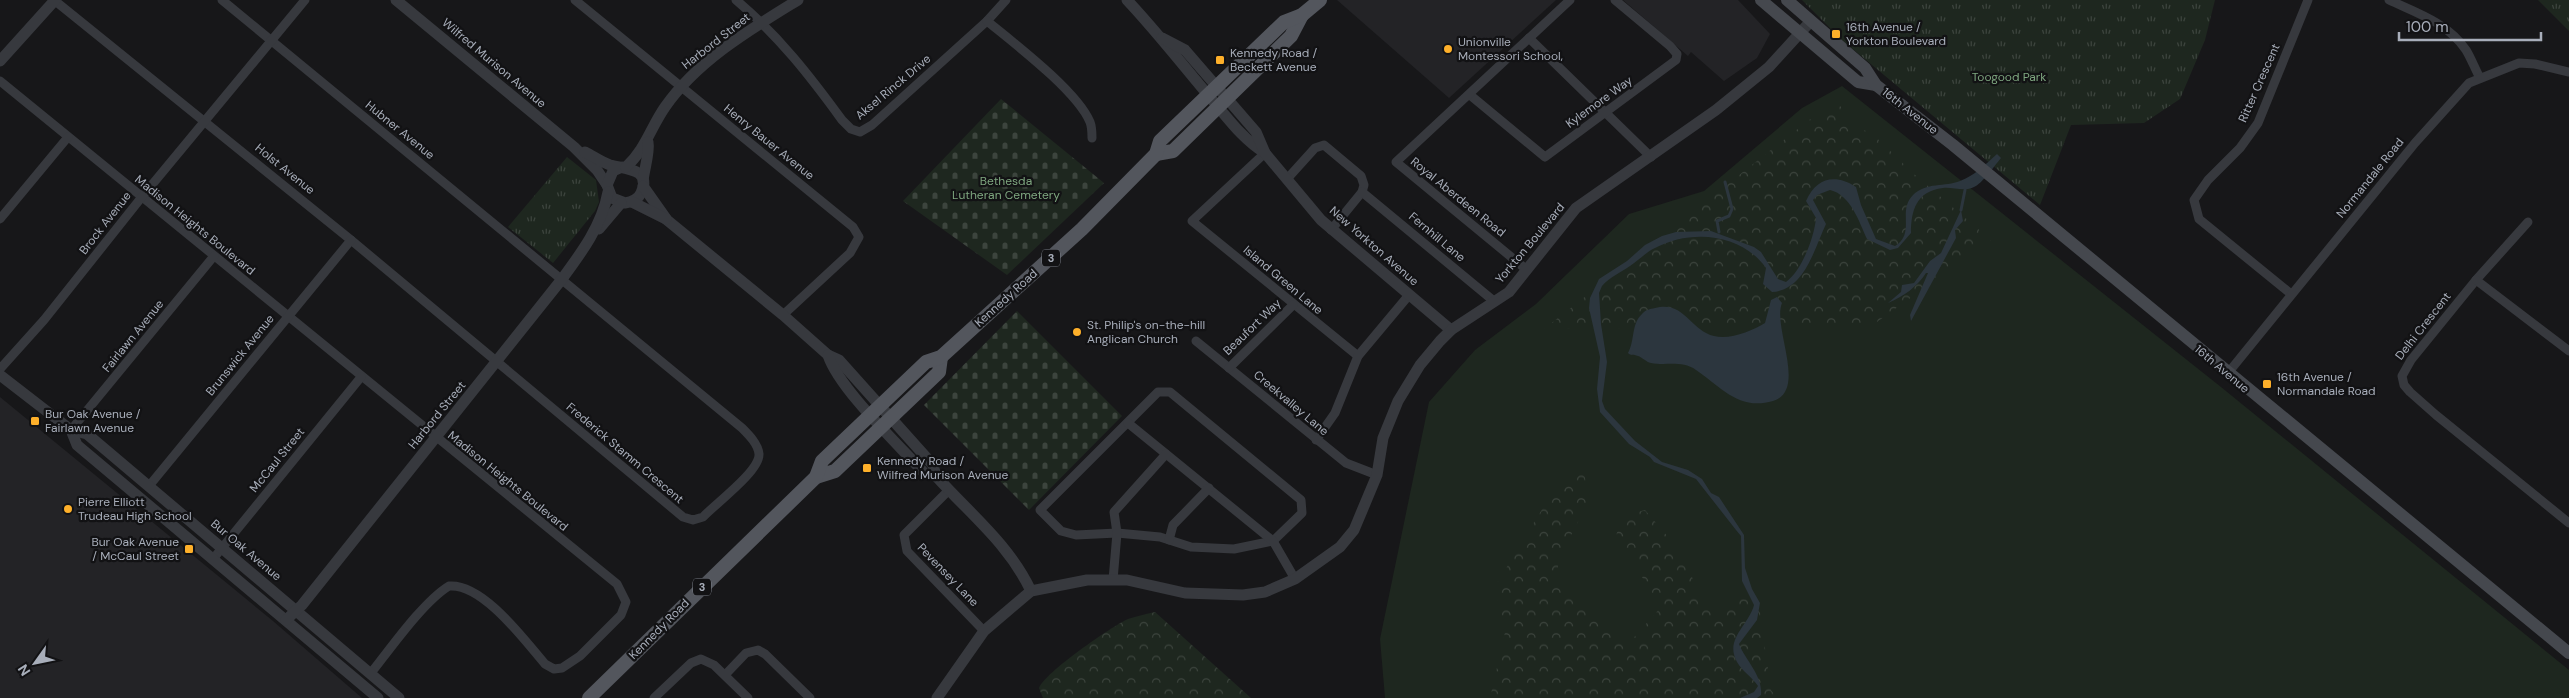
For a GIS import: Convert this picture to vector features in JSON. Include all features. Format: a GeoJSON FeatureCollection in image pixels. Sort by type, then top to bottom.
{"type":"FeatureCollection","features":[{"type":"Feature","properties":{"kind":"main road","name":"Kennedy Road"},"geometry":{"type":"LineString","coordinates":[[589,698],[816,477],[822,460],[926,362],[942,357],[1082,229],[1156,154],[1160,141],[1284,22],[1302,15],[1320,0]]}},
{"type":"Feature","properties":{"kind":"main road","name":"16th Avenue"},"geometry":{"type":"LineString","coordinates":[[1761,0],[1858,82],[1876,85]]}},
{"type":"Feature","properties":{"kind":"main road","name":"16th Avenue"},"geometry":{"type":"LineString","coordinates":[[1787,0],[1865,68],[1876,85],[1968,158],[2569,653]]}},
{"type":"Feature","properties":{"kind":"main road","name":"Kennedy Road"},"geometry":{"type":"LineString","coordinates":[[1156,154],[1173,152],[1291,36],[1302,15]]}},
{"type":"Feature","properties":{"kind":"main road","name":"Kennedy Road"},"geometry":{"type":"LineString","coordinates":[[816,477],[835,471],[939,372],[942,357]]}},
{"type":"Feature","properties":{"kind":"street"},"geometry":{"type":"LineString","coordinates":[[0,61],[55,0]]}},
{"type":"Feature","properties":{"kind":"street","name":"Holst Avenue"},"geometry":{"type":"LineString","coordinates":[[55,0],[206,120],[497,362]]}},
{"type":"Feature","properties":{"kind":"street","name":"Hubner Avenue"},"geometry":{"type":"LineString","coordinates":[[222,0],[562,279]]}},
{"type":"Feature","properties":{"kind":"street","name":"Brock Avenue"},"geometry":{"type":"LineString","coordinates":[[0,369],[44,320],[141,198],[305,0]]}},
{"type":"Feature","properties":{"kind":"street","name":"Wilfred Murison Avenue"},"geometry":{"type":"LineString","coordinates":[[396,0],[574,147],[597,170],[607,188]]}},
{"type":"Feature","properties":{"kind":"street","name":"Henry Bauer Avenue"},"geometry":{"type":"LineString","coordinates":[[575,0],[854,227],[859,237],[850,253],[784,315]]}},
{"type":"Feature","properties":{"kind":"street"},"geometry":{"type":"LineString","coordinates":[[736,0],[763,22]]}},
{"type":"Feature","properties":{"kind":"street","name":"Harbord Street"},"geometry":{"type":"LineString","coordinates":[[624,167],[648,142],[665,108],[682,87],[716,55],[798,0]]}},
{"type":"Feature","properties":{"kind":"street","name":"Aksel Rinck Drive"},"geometry":{"type":"LineString","coordinates":[[763,22],[793,54],[842,120],[851,129],[860,132],[872,125],[987,22],[1006,0]]}},
{"type":"Feature","properties":{"kind":"street","name":"New Yorkton Avenue"},"geometry":{"type":"LineString","coordinates":[[1128,0],[1162,38],[1184,50],[1211,90],[1223,103],[1249,143],[1265,153],[1331,230],[1451,330]]}},
{"type":"Feature","properties":{"kind":"street"},"geometry":{"type":"LineString","coordinates":[[1470,94],[1570,0]]}},
{"type":"Feature","properties":{"kind":"street","name":"Kylemore Way"},"geometry":{"type":"LineString","coordinates":[[1470,94],[1545,157],[1676,60],[1677,54],[1616,0]]}},
{"type":"Feature","properties":{"kind":"street","name":"Ritter Crescent"},"geometry":{"type":"LineString","coordinates":[[2291,294],[2199,219],[2194,200],[2208,180],[2240,148],[2258,123],[2308,0]]}},
{"type":"Feature","properties":{"kind":"street"},"geometry":{"type":"LineString","coordinates":[[2389,0],[2434,21],[2450,33],[2466,51],[2480,78]]}},
{"type":"Feature","properties":{"kind":"street"},"geometry":{"type":"LineString","coordinates":[[987,22],[1039,63],[1083,109],[1091,124],[1092,138]]}},
{"type":"Feature","properties":{"kind":"street","name":"Yorkton Boulevard"},"geometry":{"type":"LineString","coordinates":[[938,698],[984,631],[1031,591],[1087,580],[1127,580],[1185,593],[1243,595],[1265,592],[1295,578],[1340,547],[1354,530],[1377,475],[1383,438],[1398,401],[1420,365],[1451,330],[1495,302],[1514,286],[1576,208],[1651,157],[1752,81],[1769,67],[1810,22]]}},
{"type":"Feature","properties":{"kind":"street"},"geometry":{"type":"LineString","coordinates":[[1530,38],[1651,157]]}},
{"type":"Feature","properties":{"kind":"street","name":"Normandale Road"},"geometry":{"type":"LineString","coordinates":[[2228,374],[2291,294],[2445,108],[2469,83],[2520,63],[2552,67],[2569,72]]}},
{"type":"Feature","properties":{"kind":"street","name":"Madison Heights Boulevard"},"geometry":{"type":"LineString","coordinates":[[0,81],[141,198],[617,584],[626,602],[624,610],[580,656],[562,668],[554,668],[545,664],[491,605],[466,589],[449,586],[413,622],[371,673]]}},
{"type":"Feature","properties":{"kind":"street","name":"Royal Aberdeen Road"},"geometry":{"type":"LineString","coordinates":[[1470,94],[1396,162],[1527,270]]}},
{"type":"Feature","properties":{"kind":"street"},"geometry":{"type":"LineString","coordinates":[[0,218],[68,137]]}},
{"type":"Feature","properties":{"kind":"street","name":"Harbord Street"},"geometry":{"type":"LineString","coordinates":[[643,184],[645,160],[649,149],[648,142]]}},
{"type":"Feature","properties":{"kind":"street"},"geometry":{"type":"LineString","coordinates":[[1287,179],[1315,148],[1324,146],[1361,176],[1364,185],[1362,192],[1331,230]]}},
{"type":"Feature","properties":{"kind":"street","name":"Wilfred Murison Avenue"},"geometry":{"type":"LineString","coordinates":[[574,147],[609,164],[624,167]]}},
{"type":"Feature","properties":{"kind":"street","name":"Island Green Lane"},"geometry":{"type":"LineString","coordinates":[[1265,153],[1192,221],[1358,356]]}},
{"type":"Feature","properties":{"kind":"street"},"geometry":{"type":"LineString","coordinates":[[667,220],[643,184],[639,174],[624,167],[610,175],[607,188],[615,200],[627,203],[667,220],[784,315],[828,356],[839,360],[925,474],[936,476],[1006,547],[1031,591]]}},
{"type":"Feature","properties":{"kind":"street"},"geometry":{"type":"LineString","coordinates":[[627,203],[640,195],[643,184]]}},
{"type":"Feature","properties":{"kind":"street","name":"Harbord Street"},"geometry":{"type":"LineString","coordinates":[[286,620],[497,362],[562,279],[594,233],[605,208],[607,188]]}},
{"type":"Feature","properties":{"kind":"street","name":"Fernhill Lane"},"geometry":{"type":"LineString","coordinates":[[1362,192],[1495,302]]}},
{"type":"Feature","properties":{"kind":"street","name":"Harbord Street"},"geometry":{"type":"LineString","coordinates":[[594,233],[627,203]]}},
{"type":"Feature","properties":{"kind":"street"},"geometry":{"type":"LineString","coordinates":[[2528,222],[2476,280],[2569,351]]}},
{"type":"Feature","properties":{"kind":"street","name":"Brunswick Avenue"},"geometry":{"type":"LineString","coordinates":[[149,486],[351,240]]}},
{"type":"Feature","properties":{"kind":"street","name":"Fairlawn Avenue"},"geometry":{"type":"LineString","coordinates":[[71,430],[214,256]]}},
{"type":"Feature","properties":{"kind":"street","name":"Frederick Stamm Crescent"},"geometry":{"type":"LineString","coordinates":[[497,362],[688,520],[703,517],[757,463],[759,454],[754,442],[742,428],[562,279]]}},
{"type":"Feature","properties":{"kind":"street","name":"Delhi Crescent"},"geometry":{"type":"LineString","coordinates":[[2476,280],[2404,369],[2402,376],[2404,385],[2436,415],[2569,523]]}},
{"type":"Feature","properties":{"kind":"street"},"geometry":{"type":"LineString","coordinates":[[1316,440],[1335,413],[1358,356],[1409,295]]}},
{"type":"Feature","properties":{"kind":"street","name":"Beaufort Way"},"geometry":{"type":"LineString","coordinates":[[1229,368],[1293,305]]}},
{"type":"Feature","properties":{"kind":"street","name":"Creekvalley Lane"},"geometry":{"type":"LineString","coordinates":[[1196,341],[1346,464],[1377,475]]}},
{"type":"Feature","properties":{"kind":"street","name":"Bur Oak Avenue"},"geometry":{"type":"LineString","coordinates":[[0,375],[71,430],[86,434],[399,698]]}},
{"type":"Feature","properties":{"kind":"street","name":"McCaul Street"},"geometry":{"type":"LineString","coordinates":[[212,559],[362,377]]}},
{"type":"Feature","properties":{"kind":"street"},"geometry":{"type":"LineString","coordinates":[[1158,392],[1170,392],[1300,500],[1302,513],[1273,541],[1234,548],[1192,547],[1169,540],[1117,533],[1076,535],[1061,531],[1040,510],[1158,392]]}},
{"type":"Feature","properties":{"kind":"street"},"geometry":{"type":"LineString","coordinates":[[1128,423],[1273,541],[1295,578]]}},
{"type":"Feature","properties":{"kind":"street","name":"Bur Oak Avenue"},"geometry":{"type":"LineString","coordinates":[[71,430],[77,445],[378,698]]}},
{"type":"Feature","properties":{"kind":"street"},"geometry":{"type":"LineString","coordinates":[[1113,580],[1117,533],[1114,512],[1166,454]]}},
{"type":"Feature","properties":{"kind":"street"},"geometry":{"type":"LineString","coordinates":[[1169,540],[1173,525],[1209,488]]}},
{"type":"Feature","properties":{"kind":"street","name":"Pevensey Lane"},"geometry":{"type":"LineString","coordinates":[[949,490],[904,535],[904,545],[907,551],[984,631]]}},
{"type":"Feature","properties":{"kind":"street"},"geometry":{"type":"LineString","coordinates":[[725,676],[746,653],[758,650],[765,654],[810,698]]}},
{"type":"Feature","properties":{"kind":"street"},"geometry":{"type":"LineString","coordinates":[[655,698],[691,663],[701,659],[708,660],[748,698]]}},
{"type":"Feature","properties":{"kind":"shaded area","name":"Unionville Montessori School,"},"geometry":{"type":"Polygon","coordinates":[[[1337,0],[1556,0],[1449,98],[1337,0]]]}},
{"type":"Feature","properties":{"kind":"shaded area"},"geometry":{"type":"Polygon","coordinates":[[[1623,0],[1738,0],[1770,34],[1757,58],[1724,81],[1691,52],[1688,56],[1623,0]]]}},
{"type":"Feature","properties":{"kind":"shaded area"},"geometry":{"type":"Polygon","coordinates":[[[1997,154],[2001,158],[1977,185],[1967,189],[1943,188],[1934,190],[1921,198],[1912,217],[1911,233],[1898,248],[1890,250],[1867,239],[1857,217],[1844,197],[1830,190],[1817,195],[1813,200],[1826,224],[1807,267],[1793,284],[1783,290],[1772,292],[1763,284],[1766,268],[1756,256],[1743,247],[1729,241],[1699,237],[1684,238],[1655,248],[1602,286],[1599,293],[1601,324],[1607,362],[1602,401],[1605,409],[1635,441],[1662,462],[1688,470],[1702,479],[1711,493],[1719,497],[1744,535],[1745,568],[1752,589],[1760,603],[1757,620],[1739,644],[1757,675],[1761,695],[1757,698],[1740,698],[1754,692],[1758,686],[1737,662],[1733,646],[1754,605],[1742,581],[1741,536],[1696,479],[1654,462],[1650,457],[1629,444],[1600,412],[1597,389],[1600,357],[1589,308],[1590,298],[1599,279],[1627,261],[1645,245],[1662,236],[1676,232],[1711,231],[1754,247],[1761,252],[1778,279],[1786,282],[1792,277],[1802,262],[1813,235],[1816,218],[1806,201],[1815,187],[1827,180],[1841,180],[1856,187],[1861,205],[1876,239],[1895,246],[1904,235],[1906,208],[1908,201],[1913,195],[1930,186],[1954,183],[1965,179],[1997,154]]]}},
{"type":"Feature","properties":{"kind":"shaded area"},"geometry":{"type":"Polygon","coordinates":[[[1961,210],[1963,221],[1955,230],[1956,238],[1911,321],[1910,315],[1928,273],[1910,291],[1888,303],[1901,292],[1902,285],[1914,283],[1930,261],[1941,253],[1961,210]]]}},
{"type":"Feature","properties":{"kind":"shaded area"},"geometry":{"type":"Polygon","coordinates":[[[1777,297],[1782,303],[1780,314],[1781,327],[1789,371],[1788,384],[1783,395],[1773,401],[1750,403],[1740,400],[1722,390],[1691,367],[1680,364],[1651,363],[1628,353],[1636,323],[1643,313],[1648,310],[1665,307],[1673,308],[1706,333],[1727,337],[1747,332],[1765,323],[1771,300],[1777,297]]]}},
{"type":"Feature","properties":{"kind":"shaded area","name":"Pierre Elliott Trudeau High School"},"geometry":{"type":"Polygon","coordinates":[[[0,397],[273,621],[362,698],[0,698],[0,397]]]}},
{"type":"Feature","properties":{"kind":"green space","name":"Toogood Park"},"geometry":{"type":"Polygon","coordinates":[[[1802,0],[2215,0],[2205,40],[2180,99],[2144,123],[2071,125],[2040,205],[1842,40],[1802,0]]]}},
{"type":"Feature","properties":{"kind":"green space"},"geometry":{"type":"Polygon","coordinates":[[[2538,0],[2569,0],[2569,31],[2538,0]]]}},
{"type":"Feature","properties":{"kind":"green space"},"geometry":{"type":"Polygon","coordinates":[[[1842,86],[2221,387],[2569,670],[2569,698],[1385,698],[1380,639],[1429,402],[1475,350],[1536,304],[1629,214],[1704,191],[1802,108],[1842,86]]]}},
{"type":"Feature","properties":{"kind":"green space","name":"Bethesda Lutheran Cemetery"},"geometry":{"type":"Polygon","coordinates":[[[1001,99],[1104,183],[1007,275],[903,201],[1001,99]]]}},
{"type":"Feature","properties":{"kind":"green space"},"geometry":{"type":"Polygon","coordinates":[[[1838,103],[1851,121],[1879,140],[1914,174],[1991,240],[1870,327],[1544,329],[1809,120],[1838,103]]]}},
{"type":"Feature","properties":{"kind":"green space"},"geometry":{"type":"Polygon","coordinates":[[[567,157],[596,180],[599,202],[595,211],[553,263],[508,227],[567,157]]]}},
{"type":"Feature","properties":{"kind":"green space"},"geometry":{"type":"Polygon","coordinates":[[[1017,311],[1122,416],[1029,510],[924,405],[1017,311]]]}},
{"type":"Feature","properties":{"kind":"green space"},"geometry":{"type":"Polygon","coordinates":[[[1584,472],[1589,500],[1558,561],[1558,587],[1629,643],[1661,607],[1616,536],[1622,516],[1645,510],[1668,537],[1714,614],[1728,611],[1740,599],[1754,600],[1760,613],[1771,690],[1777,698],[1490,698],[1506,628],[1494,588],[1552,493],[1584,472]]]}},
{"type":"Feature","properties":{"kind":"green space"},"geometry":{"type":"Polygon","coordinates":[[[1155,612],[1251,698],[1043,698],[1039,688],[1065,661],[1120,623],[1155,612]]]}},
{"type":"Feature","properties":{"kind":"waterway"},"geometry":{"type":"LineString","coordinates":[[1719,232],[1717,221],[1729,216],[1732,209],[1725,182]]}},
{"type":"Feature","properties":{"kind":"waterway"},"geometry":{"type":"LineString","coordinates":[[1961,210],[1965,190]]}},
{"type":"Feature","properties":{"kind":"place","name":"16th Avenue / Yorkton Boulevard"},"geometry":{"type":"Point","coordinates":[1836,34]}},
{"type":"Feature","properties":{"kind":"place","name":"Unionville Montessori School,"},"geometry":{"type":"Point","coordinates":[1448,49]}},
{"type":"Feature","properties":{"kind":"place","name":"Kennedy Road / Beckett Avenue"},"geometry":{"type":"Point","coordinates":[1220,60]}},
{"type":"Feature","properties":{"kind":"place","name":"St. Philip's on-the-hill Anglican Church"},"geometry":{"type":"Point","coordinates":[1077,332]}},
{"type":"Feature","properties":{"kind":"place","name":"16th Avenue / Normandale Road"},"geometry":{"type":"Point","coordinates":[2267,384]}},
{"type":"Feature","properties":{"kind":"place","name":"Bur Oak Avenue / Fairlawn Avenue"},"geometry":{"type":"Point","coordinates":[35,421]}},
{"type":"Feature","properties":{"kind":"place","name":"Kennedy Road / Wilfred Murison Avenue"},"geometry":{"type":"Point","coordinates":[867,468]}},
{"type":"Feature","properties":{"kind":"place","name":"Pierre Elliott Trudeau High School"},"geometry":{"type":"Point","coordinates":[68,509]}},
{"type":"Feature","properties":{"kind":"place","name":"Bur Oak Avenue / McCaul Street"},"geometry":{"type":"Point","coordinates":[189,549]}}]}
